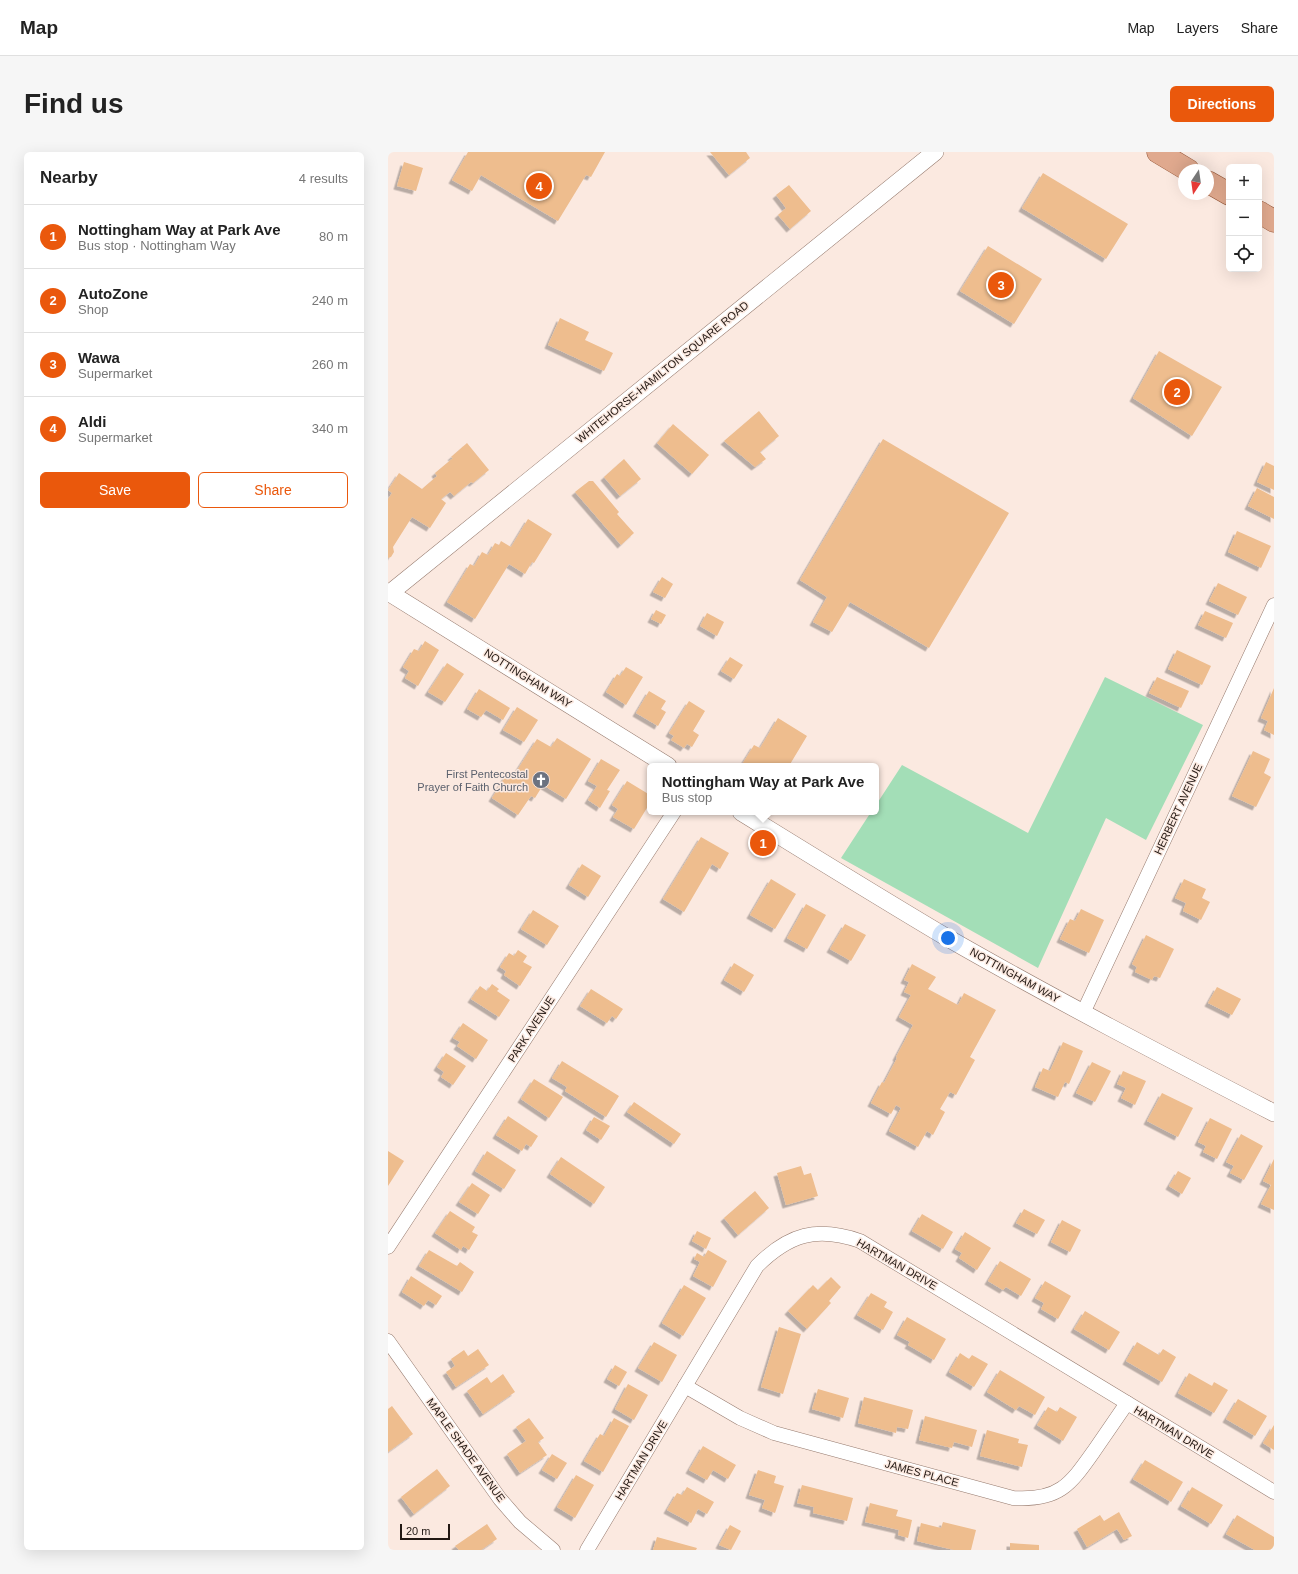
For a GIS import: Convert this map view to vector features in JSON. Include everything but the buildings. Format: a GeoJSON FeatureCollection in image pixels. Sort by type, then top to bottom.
{"type":"FeatureCollection","features":[{"type":"Feature","properties":{"kind":"main road"},"geometry":{"type":"LineString","coordinates":[[1158,152],[1178,164]]}},
{"type":"Feature","properties":{"kind":"main road"},"geometry":{"type":"LineString","coordinates":[[1214,185],[1226,192]]}},
{"type":"Feature","properties":{"kind":"main road"},"geometry":{"type":"LineString","coordinates":[[1262,214],[1274,221]]}},
{"type":"Feature","properties":{"kind":"street","name":"WHITEHORSE-HAMILTON SQUARE ROAD"},"geometry":{"type":"LineString","coordinates":[[389,592],[935,152]]}},
{"type":"Feature","properties":{"kind":"street","name":"NOTTINGHAM WAY"},"geometry":{"type":"LineString","coordinates":[[389,592],[663,763]]}},
{"type":"Feature","properties":{"kind":"street","name":"HERBERT AVENUE"},"geometry":{"type":"LineString","coordinates":[[1083,1013],[1274,605]]}},
{"type":"Feature","properties":{"kind":"street","name":"PARK AVENUE"},"geometry":{"type":"LineString","coordinates":[[388,1247],[672,815]]}},
{"type":"Feature","properties":{"kind":"street","name":"NOTTINGHAM WAY"},"geometry":{"type":"LineString","coordinates":[[746,815],[857,884],[947,937],[1083,1013],[1274,1114]]}},
{"type":"Feature","properties":{"kind":"street","name":"HARTMAN DRIVE"},"geometry":{"type":"LineString","coordinates":[[587,1550],[757,1266],[771,1251],[788,1241],[806,1235],[824,1233],[843,1235],[860,1241],[1274,1492]]}},
{"type":"Feature","properties":{"kind":"street","name":"MAPLE SHADE AVENUE"},"geometry":{"type":"LineString","coordinates":[[388,1341],[500,1499],[520,1522],[553,1550]]}},
{"type":"Feature","properties":{"kind":"street","name":"JAMES PLACE"},"geometry":{"type":"LineString","coordinates":[[685,1386],[740,1418],[774,1433],[1013,1498],[1030,1499],[1046,1496],[1061,1489],[1076,1477],[1127,1403]]}},
{"type":"Feature","properties":{"kind":"green space"},"geometry":{"type":"Polygon","coordinates":[[[1105,677],[1203,725],[1146,840],[1106,818],[1038,968],[841,858],[869,815],[879,815],[879,800],[902,765],[1028,833],[1105,677]]]}},
{"type":"Feature","properties":{"kind":"place","name":"Aldi"},"geometry":{"type":"Point","coordinates":[539,186]}},
{"type":"Feature","properties":{"kind":"place","name":"Wawa"},"geometry":{"type":"Point","coordinates":[1001,285]}},
{"type":"Feature","properties":{"kind":"place","name":"AutoZone"},"geometry":{"type":"Point","coordinates":[1177,392]}},
{"type":"Feature","properties":{"kind":"place","name":"First Pentecostal Prayer of Faith Church"},"geometry":{"type":"Point","coordinates":[541,780]}},
{"type":"Feature","properties":{"kind":"place","name":"Nottingham Way at Park Ave"},"geometry":{"type":"Point","coordinates":[763,843]}}]}
